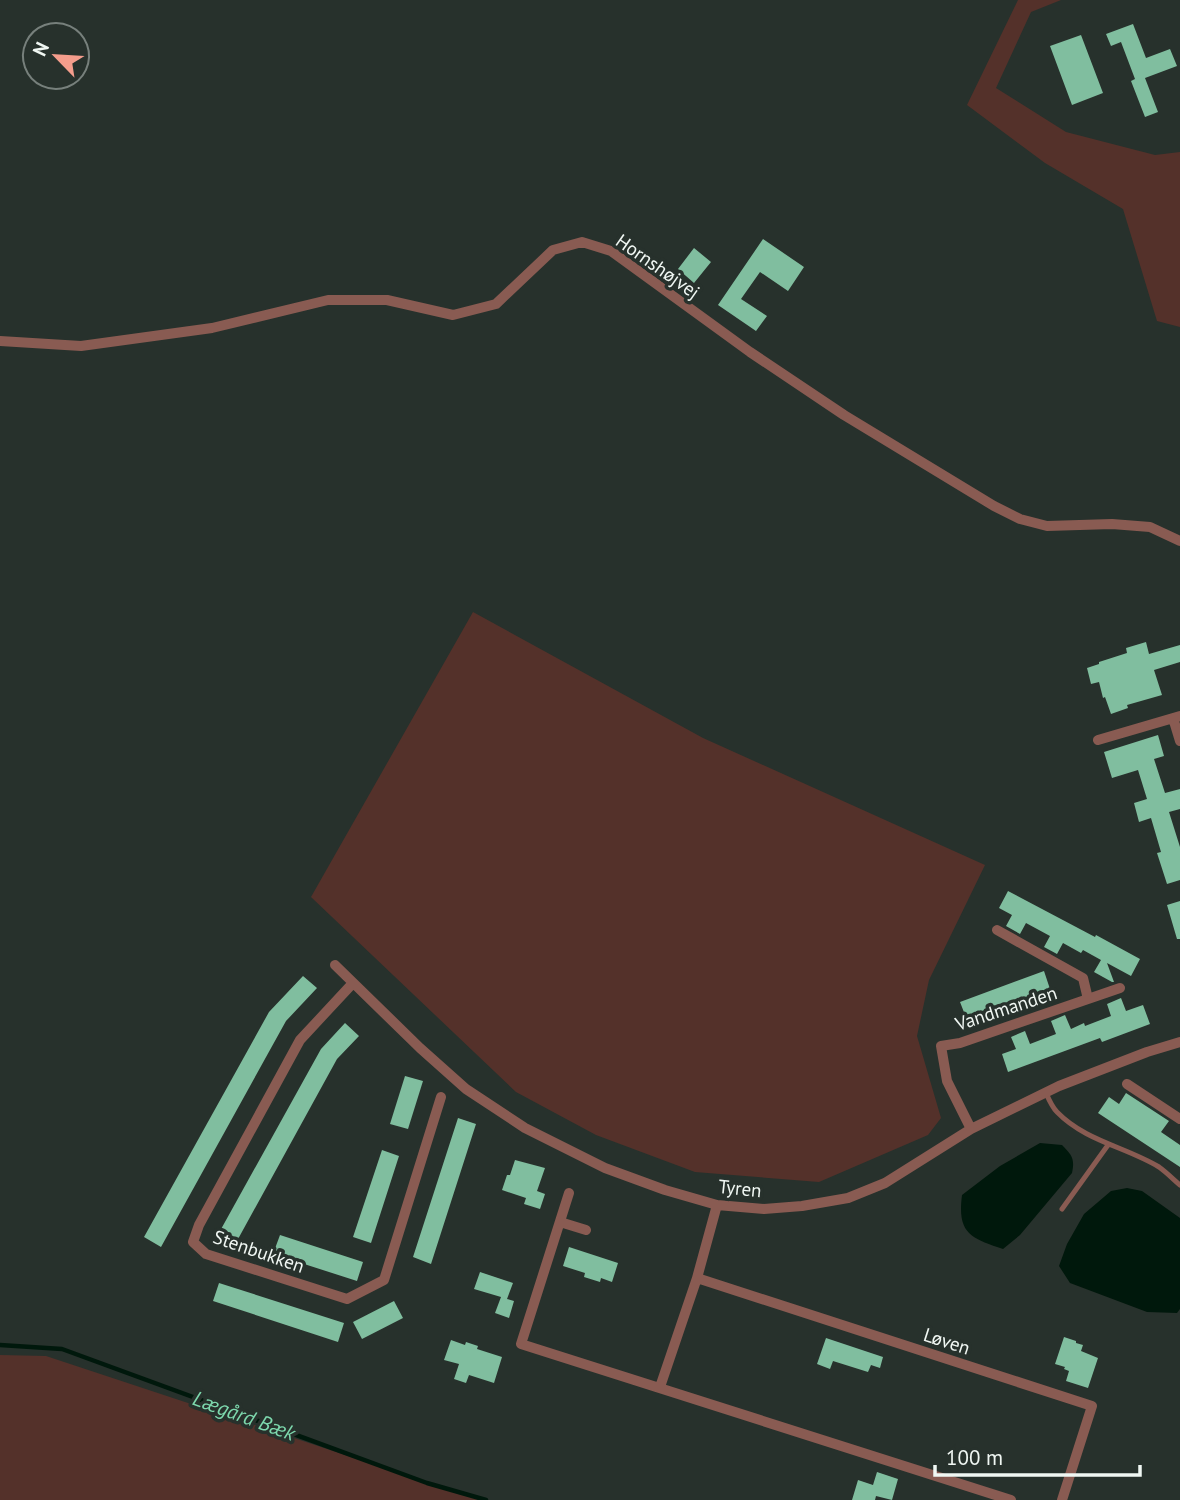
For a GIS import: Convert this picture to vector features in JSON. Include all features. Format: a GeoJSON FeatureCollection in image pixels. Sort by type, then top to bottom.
{"type":"FeatureCollection","features":[{"type":"Feature","properties":{"kind":"street","name":"Hornshøjvej"},"geometry":{"type":"LineString","coordinates":[[0,341],[81,346],[212,328],[328,300],[387,300],[453,316],[496,304],[553,250],[582,242],[611,251],[750,352],[844,415],[1020,519],[1047,526],[1112,524],[1150,527],[1180,541]]}},
{"type":"Feature","properties":{"kind":"street"},"geometry":{"type":"LineString","coordinates":[[1098,740],[1176,717],[1180,741]]}},
{"type":"Feature","properties":{"kind":"street","name":"Vandmanden"},"geometry":{"type":"LineString","coordinates":[[997,930],[1083,978],[1088,999]]}},
{"type":"Feature","properties":{"kind":"street","name":"Tyren"},"geometry":{"type":"LineString","coordinates":[[335,965],[466,1089],[525,1128],[605,1168],[664,1190],[717,1205],[764,1209],[848,1198],[885,1183],[971,1129],[1059,1086],[1180,1042]]}},
{"type":"Feature","properties":{"kind":"street","name":"Stenbukken"},"geometry":{"type":"LineString","coordinates":[[353,983],[300,1040],[199,1225],[193,1242],[206,1254],[347,1299],[384,1280],[441,1097]]}},
{"type":"Feature","properties":{"kind":"street","name":"Vandmanden"},"geometry":{"type":"LineString","coordinates":[[971,1129],[947,1081],[941,1046],[960,1043],[1120,988]]}},
{"type":"Feature","properties":{"kind":"street"},"geometry":{"type":"LineString","coordinates":[[1127,1084],[1180,1119]]}},
{"type":"Feature","properties":{"kind":"street"},"geometry":{"type":"LineString","coordinates":[[569,1193],[521,1344],[1011,1500]]}},
{"type":"Feature","properties":{"kind":"street"},"geometry":{"type":"LineString","coordinates":[[660,1387],[697,1278],[717,1205]]}},
{"type":"Feature","properties":{"kind":"street"},"geometry":{"type":"LineString","coordinates":[[560,1222],[586,1230]]}},
{"type":"Feature","properties":{"kind":"street","name":"Løven"},"geometry":{"type":"LineString","coordinates":[[697,1278],[1091,1406],[1062,1500]]}},
{"type":"Feature","properties":{"kind":"lane"},"geometry":{"type":"LineString","coordinates":[[1046,1093],[1055,1110],[1073,1125],[1160,1168],[1180,1185]]}},
{"type":"Feature","properties":{"kind":"lane"},"geometry":{"type":"LineString","coordinates":[[1062,1209],[1108,1144]]}},
{"type":"Feature","properties":{"kind":"shaded area"},"geometry":{"type":"Polygon","coordinates":[[[1018,0],[1061,0],[1031,12],[996,88],[1066,132],[1155,155],[1180,152],[1180,327],[1157,321],[1123,209],[1045,163],[967,105],[1018,0]]]}},
{"type":"Feature","properties":{"kind":"shaded area"},"geometry":{"type":"Polygon","coordinates":[[[473,612],[703,738],[985,865],[929,980],[917,1036],[941,1118],[928,1135],[819,1182],[695,1172],[596,1135],[516,1092],[311,897],[473,612]]]}},
{"type":"Feature","properties":{"kind":"shaded area"},"geometry":{"type":"Polygon","coordinates":[[[1040,1143],[1062,1145],[1072,1158],[1072,1173],[1020,1235],[1003,1249],[975,1237],[964,1226],[962,1195],[1000,1166],[1040,1143]]]}},
{"type":"Feature","properties":{"kind":"shaded area"},"geometry":{"type":"Polygon","coordinates":[[[1127,1188],[1142,1191],[1180,1218],[1180,1309],[1177,1313],[1147,1312],[1070,1283],[1059,1266],[1067,1244],[1084,1214],[1111,1191],[1127,1188]]]}},
{"type":"Feature","properties":{"kind":"shaded area"},"geometry":{"type":"Polygon","coordinates":[[[0,1355],[46,1356],[481,1500],[0,1500],[0,1355]]]}},
{"type":"Feature","properties":{"kind":"building"},"geometry":{"type":"Polygon","coordinates":[[[1133,24],[1146,58],[1170,49],[1177,66],[1145,78],[1158,112],[1145,117],[1131,81],[1135,79],[1121,42],[1111,46],[1106,34],[1133,24]]]}},
{"type":"Feature","properties":{"kind":"building"},"geometry":{"type":"Polygon","coordinates":[[[1081,35],[1103,93],[1072,105],[1050,46],[1081,35]]]}},
{"type":"Feature","properties":{"kind":"building"},"geometry":{"type":"Polygon","coordinates":[[[763,239],[804,267],[788,291],[760,272],[741,299],[767,316],[756,331],[718,305],[763,239]]]}},
{"type":"Feature","properties":{"kind":"building"},"geometry":{"type":"Polygon","coordinates":[[[694,248],[711,262],[694,283],[678,269],[694,248]]]}},
{"type":"Feature","properties":{"kind":"building"},"geometry":{"type":"Polygon","coordinates":[[[1146,642],[1149,654],[1180,645],[1180,662],[1154,670],[1162,695],[1127,705],[1128,708],[1111,714],[1099,682],[1091,684],[1087,668],[1127,653],[1126,648],[1146,642]]]}},
{"type":"Feature","properties":{"kind":"building"},"geometry":{"type":"Polygon","coordinates":[[[1158,735],[1164,756],[1154,759],[1165,793],[1180,789],[1180,809],[1169,812],[1180,847],[1180,880],[1167,884],[1157,853],[1161,852],[1151,818],[1139,822],[1134,803],[1147,799],[1138,770],[1112,778],[1104,752],[1158,735]]]}},
{"type":"Feature","properties":{"kind":"building"},"geometry":{"type":"Polygon","coordinates":[[[1008,891],[1140,959],[1131,976],[1107,963],[1112,982],[1094,972],[1101,960],[1083,950],[1081,953],[1063,943],[1057,954],[1044,947],[1050,936],[1026,923],[1020,934],[1006,926],[1012,915],[999,908],[1008,891]]]}},
{"type":"Feature","properties":{"kind":"building"},"geometry":{"type":"Polygon","coordinates":[[[1180,901],[1180,939],[1177,939],[1167,905],[1180,901]]]}},
{"type":"Feature","properties":{"kind":"building"},"geometry":{"type":"Polygon","coordinates":[[[1044,971],[1050,989],[967,1020],[960,1002],[1044,971]]]}},
{"type":"Feature","properties":{"kind":"building"},"geometry":{"type":"Polygon","coordinates":[[[303,976],[317,988],[286,1021],[161,1247],[144,1237],[269,1012],[303,976]]]}},
{"type":"Feature","properties":{"kind":"building"},"geometry":{"type":"Polygon","coordinates":[[[1121,998],[1126,1011],[1143,1005],[1150,1024],[1102,1042],[1100,1038],[1008,1072],[1002,1054],[1016,1049],[1011,1037],[1025,1031],[1030,1044],[1056,1034],[1051,1021],[1065,1015],[1071,1029],[1084,1023],[1085,1026],[1111,1016],[1107,1004],[1121,998]]]}},
{"type":"Feature","properties":{"kind":"building"},"geometry":{"type":"Polygon","coordinates":[[[345,1023],[359,1036],[337,1059],[232,1250],[215,1240],[321,1049],[345,1023]]]}},
{"type":"Feature","properties":{"kind":"building"},"geometry":{"type":"Polygon","coordinates":[[[405,1076],[423,1081],[408,1129],[390,1124],[405,1076]]]}},
{"type":"Feature","properties":{"kind":"building"},"geometry":{"type":"Polygon","coordinates":[[[1126,1093],[1169,1121],[1161,1132],[1180,1145],[1180,1167],[1098,1113],[1109,1097],[1119,1104],[1126,1093]]]}},
{"type":"Feature","properties":{"kind":"building"},"geometry":{"type":"Polygon","coordinates":[[[458,1118],[476,1124],[431,1264],[413,1257],[458,1118]]]}},
{"type":"Feature","properties":{"kind":"building"},"geometry":{"type":"Polygon","coordinates":[[[382,1150],[399,1156],[371,1243],[353,1237],[382,1150]]]}},
{"type":"Feature","properties":{"kind":"building"},"geometry":{"type":"Polygon","coordinates":[[[515,1160],[545,1168],[537,1191],[545,1194],[540,1209],[524,1204],[526,1198],[502,1190],[515,1160]]]}},
{"type":"Feature","properties":{"kind":"building"},"geometry":{"type":"Polygon","coordinates":[[[280,1235],[363,1262],[357,1281],[273,1254],[280,1235]]]}},
{"type":"Feature","properties":{"kind":"building"},"geometry":{"type":"Polygon","coordinates":[[[569,1247],[618,1263],[612,1282],[601,1278],[600,1282],[584,1277],[585,1273],[563,1266],[569,1247]]]}},
{"type":"Feature","properties":{"kind":"building"},"geometry":{"type":"Polygon","coordinates":[[[480,1272],[513,1283],[507,1299],[514,1301],[509,1318],[495,1313],[501,1297],[474,1289],[480,1272]]]}},
{"type":"Feature","properties":{"kind":"building"},"geometry":{"type":"Polygon","coordinates":[[[219,1283],[344,1323],[338,1342],[213,1301],[219,1283]]]}},
{"type":"Feature","properties":{"kind":"building"},"geometry":{"type":"Polygon","coordinates":[[[394,1301],[403,1318],[362,1339],[353,1322],[394,1301]]]}},
{"type":"Feature","properties":{"kind":"building"},"geometry":{"type":"Polygon","coordinates":[[[1064,1337],[1083,1345],[1081,1351],[1098,1358],[1088,1388],[1066,1381],[1069,1371],[1055,1364],[1064,1337]]]}},
{"type":"Feature","properties":{"kind":"building"},"geometry":{"type":"Polygon","coordinates":[[[826,1338],[883,1357],[880,1368],[871,1365],[868,1372],[833,1361],[830,1369],[817,1364],[826,1338]]]}},
{"type":"Feature","properties":{"kind":"building"},"geometry":{"type":"Polygon","coordinates":[[[451,1340],[478,1346],[477,1349],[502,1357],[494,1383],[469,1375],[466,1383],[454,1379],[459,1364],[444,1360],[451,1340]]]}},
{"type":"Feature","properties":{"kind":"building"},"geometry":{"type":"Polygon","coordinates":[[[877,1472],[898,1479],[892,1500],[876,1496],[875,1500],[852,1500],[858,1480],[873,1485],[877,1472]]]}},
{"type":"Feature","properties":{"kind":"waterway","name":"Lægård Bæk"},"geometry":{"type":"LineString","coordinates":[[0,1345],[62,1349],[427,1483],[486,1500]]}}]}
